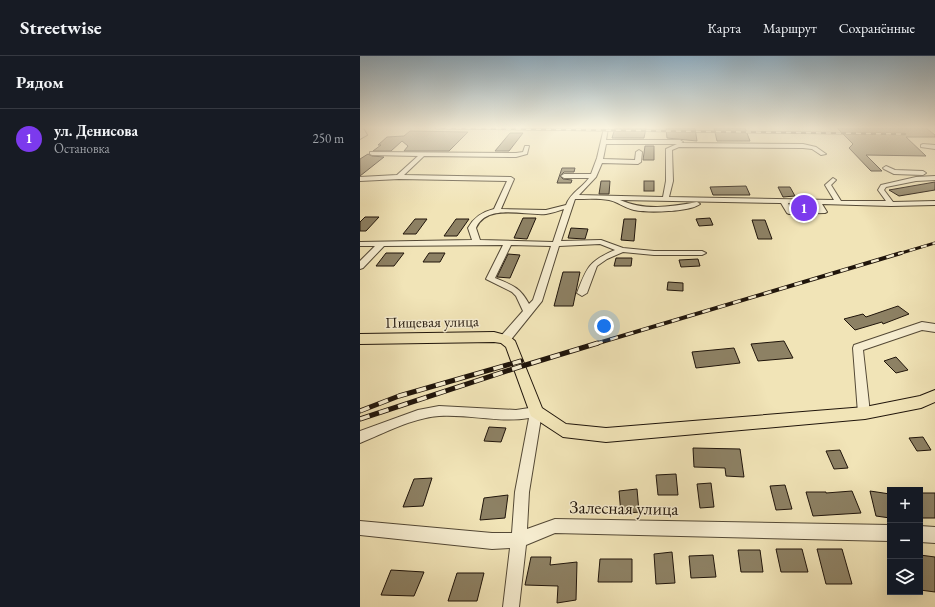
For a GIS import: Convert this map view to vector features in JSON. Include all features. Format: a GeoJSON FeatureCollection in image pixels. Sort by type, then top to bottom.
{"type":"FeatureCollection","features":[{"type":"Feature","properties":{"kind":"main road","name":"Пищевая улица"},"geometry":{"type":"LineString","coordinates":[[360,339],[494,337],[505,339]]}},
{"type":"Feature","properties":{"kind":"main road"},"geometry":{"type":"LineString","coordinates":[[505,339],[511,344],[536,412],[563,430],[606,435],[864,412],[921,402],[935,396]]}},
{"type":"Feature","properties":{"kind":"street"},"geometry":{"type":"LineString","coordinates":[[408,154],[516,155],[521,154]]}},
{"type":"Feature","properties":{"kind":"street"},"geometry":{"type":"LineString","coordinates":[[399,177],[422,154]]}},
{"type":"Feature","properties":{"kind":"street"},"geometry":{"type":"LineString","coordinates":[[505,339],[537,301],[556,244],[555,218],[570,201],[582,191],[594,176],[602,154]]}},
{"type":"Feature","properties":{"kind":"street"},"geometry":{"type":"LineString","coordinates":[[600,162],[638,162],[638,154]]}},
{"type":"Feature","properties":{"kind":"street"},"geometry":{"type":"LineString","coordinates":[[665,199],[669,191],[668,154]]}},
{"type":"Feature","properties":{"kind":"street"},"geometry":{"type":"LineString","coordinates":[[886,168],[894,172],[903,173],[935,172]]}},
{"type":"Feature","properties":{"kind":"street"},"geometry":{"type":"LineString","coordinates":[[564,176],[594,176]]}},
{"type":"Feature","properties":{"kind":"street"},"geometry":{"type":"LineString","coordinates":[[360,179],[399,177],[511,179],[497,211]]}},
{"type":"Feature","properties":{"kind":"street"},"geometry":{"type":"LineString","coordinates":[[891,204],[881,190],[883,186],[916,179],[935,178]]}},
{"type":"Feature","properties":{"kind":"street"},"geometry":{"type":"LineString","coordinates":[[832,180],[828,185],[839,203]]}},
{"type":"Feature","properties":{"kind":"street"},"geometry":{"type":"LineString","coordinates":[[610,198],[634,208],[647,210],[664,210],[716,200]]}},
{"type":"Feature","properties":{"kind":"street"},"geometry":{"type":"LineString","coordinates":[[555,218],[570,201],[610,198],[891,204],[935,203]]}},
{"type":"Feature","properties":{"kind":"street"},"geometry":{"type":"LineString","coordinates":[[784,202],[789,212],[823,212],[817,202]]}},
{"type":"Feature","properties":{"kind":"street"},"geometry":{"type":"LineString","coordinates":[[476,242],[476,236],[472,228],[473,224],[476,220],[487,213],[497,211],[555,218]]}},
{"type":"Feature","properties":{"kind":"street"},"geometry":{"type":"LineString","coordinates":[[360,244],[476,242],[556,244],[601,242],[622,250],[702,253]]}},
{"type":"Feature","properties":{"kind":"street"},"geometry":{"type":"LineString","coordinates":[[360,266],[382,243]]}},
{"type":"Feature","properties":{"kind":"street"},"geometry":{"type":"LineString","coordinates":[[508,243],[490,279],[515,290],[520,294],[528,312]]}},
{"type":"Feature","properties":{"kind":"street"},"geometry":{"type":"LineString","coordinates":[[582,293],[590,269],[594,264],[599,260],[622,250]]}},
{"type":"Feature","properties":{"kind":"street"},"geometry":{"type":"LineString","coordinates":[[864,412],[858,348],[922,326],[935,328]]}},
{"type":"Feature","properties":{"kind":"street"},"geometry":{"type":"LineString","coordinates":[[360,437],[418,415],[439,411],[516,415],[536,412],[522,492],[519,540],[511,607]]}},
{"type":"Feature","properties":{"kind":"street","name":"Залесная улица"},"geometry":{"type":"LineString","coordinates":[[360,528],[492,541],[519,540],[556,526],[816,530],[887,533]]}},
{"type":"Feature","properties":{"kind":"street"},"geometry":{"type":"LineString","coordinates":[[923,534],[935,535]]}},
{"type":"Feature","properties":{"kind":"building"},"geometry":{"type":"Polygon","coordinates":[[[368,154],[372,156],[384,157],[360,176],[360,159],[368,154]]]}},
{"type":"Feature","properties":{"kind":"building"},"geometry":{"type":"Polygon","coordinates":[[[644,154],[654,154],[654,160],[643,160],[644,154]]]}},
{"type":"Feature","properties":{"kind":"building"},"geometry":{"type":"Polygon","coordinates":[[[854,154],[924,154],[926,156],[866,155],[882,171],[871,171],[854,154]]]}},
{"type":"Feature","properties":{"kind":"building"},"geometry":{"type":"Polygon","coordinates":[[[562,168],[575,168],[574,172],[564,172],[560,176],[563,179],[572,180],[571,183],[557,183],[562,168]]]}},
{"type":"Feature","properties":{"kind":"building"},"geometry":{"type":"Polygon","coordinates":[[[601,181],[610,181],[609,194],[599,194],[601,181]]]}},
{"type":"Feature","properties":{"kind":"building"},"geometry":{"type":"Polygon","coordinates":[[[644,181],[654,181],[654,191],[644,191],[644,181]]]}},
{"type":"Feature","properties":{"kind":"building"},"geometry":{"type":"Polygon","coordinates":[[[935,182],[935,190],[899,196],[889,190],[935,182]]]}},
{"type":"Feature","properties":{"kind":"building"},"geometry":{"type":"Polygon","coordinates":[[[746,186],[750,195],[713,195],[710,187],[746,186]]]}},
{"type":"Feature","properties":{"kind":"building"},"geometry":{"type":"Polygon","coordinates":[[[778,187],[790,187],[795,196],[783,197],[778,187]]]}},
{"type":"Feature","properties":{"kind":"building"},"geometry":{"type":"Polygon","coordinates":[[[365,217],[379,217],[366,231],[360,231],[360,222],[365,217]]]}},
{"type":"Feature","properties":{"kind":"building"},"geometry":{"type":"Polygon","coordinates":[[[523,218],[536,218],[527,239],[514,238],[523,218]]]}},
{"type":"Feature","properties":{"kind":"building"},"geometry":{"type":"Polygon","coordinates":[[[710,218],[713,225],[699,226],[696,219],[710,218]]]}},
{"type":"Feature","properties":{"kind":"building"},"geometry":{"type":"Polygon","coordinates":[[[415,219],[427,219],[416,234],[403,234],[415,219]]]}},
{"type":"Feature","properties":{"kind":"building"},"geometry":{"type":"Polygon","coordinates":[[[456,219],[469,219],[457,236],[444,236],[456,219]]]}},
{"type":"Feature","properties":{"kind":"building"},"geometry":{"type":"Polygon","coordinates":[[[624,219],[636,219],[634,241],[621,240],[624,219]]]}},
{"type":"Feature","properties":{"kind":"building"},"geometry":{"type":"Polygon","coordinates":[[[752,220],[765,220],[772,239],[758,239],[752,220]]]}},
{"type":"Feature","properties":{"kind":"building"},"geometry":{"type":"Polygon","coordinates":[[[571,228],[588,229],[585,239],[568,238],[571,228]]]}},
{"type":"Feature","properties":{"kind":"building"},"geometry":{"type":"Polygon","coordinates":[[[386,253],[404,253],[394,266],[376,266],[386,253]]]}},
{"type":"Feature","properties":{"kind":"building"},"geometry":{"type":"Polygon","coordinates":[[[429,253],[445,253],[440,262],[423,262],[429,253]]]}},
{"type":"Feature","properties":{"kind":"building"},"geometry":{"type":"Polygon","coordinates":[[[508,254],[520,255],[510,278],[497,277],[508,254]]]}},
{"type":"Feature","properties":{"kind":"building"},"geometry":{"type":"Polygon","coordinates":[[[616,258],[632,258],[631,266],[614,266],[616,258]]]}},
{"type":"Feature","properties":{"kind":"building"},"geometry":{"type":"Polygon","coordinates":[[[698,259],[700,266],[681,267],[679,260],[698,259]]]}},
{"type":"Feature","properties":{"kind":"building"},"geometry":{"type":"Polygon","coordinates":[[[563,272],[580,272],[573,306],[554,306],[563,272]]]}},
{"type":"Feature","properties":{"kind":"building"},"geometry":{"type":"Polygon","coordinates":[[[668,282],[683,283],[683,291],[667,290],[668,282]]]}},
{"type":"Feature","properties":{"kind":"building"},"geometry":{"type":"Polygon","coordinates":[[[898,306],[909,314],[883,324],[882,322],[855,330],[844,319],[863,314],[866,317],[898,306]]]}},
{"type":"Feature","properties":{"kind":"building"},"geometry":{"type":"Polygon","coordinates":[[[784,341],[793,358],[758,361],[751,344],[784,341]]]}},
{"type":"Feature","properties":{"kind":"building"},"geometry":{"type":"Polygon","coordinates":[[[734,348],[740,363],[696,368],[692,352],[734,348]]]}},
{"type":"Feature","properties":{"kind":"building"},"geometry":{"type":"Polygon","coordinates":[[[896,357],[908,370],[896,373],[884,361],[896,357]]]}},
{"type":"Feature","properties":{"kind":"building"},"geometry":{"type":"Polygon","coordinates":[[[489,427],[506,428],[501,442],[484,441],[489,427]]]}},
{"type":"Feature","properties":{"kind":"building"},"geometry":{"type":"Polygon","coordinates":[[[923,437],[931,450],[917,451],[909,438],[923,437]]]}},
{"type":"Feature","properties":{"kind":"building"},"geometry":{"type":"Polygon","coordinates":[[[693,448],[740,449],[744,477],[726,476],[725,468],[694,467],[693,448]]]}},
{"type":"Feature","properties":{"kind":"building"},"geometry":{"type":"Polygon","coordinates":[[[840,450],[848,468],[834,469],[826,451],[840,450]]]}},
{"type":"Feature","properties":{"kind":"building"},"geometry":{"type":"Polygon","coordinates":[[[676,474],[678,495],[658,495],[656,475],[676,474]]]}},
{"type":"Feature","properties":{"kind":"building"},"geometry":{"type":"Polygon","coordinates":[[[432,478],[423,506],[403,507],[414,479],[432,478]]]}},
{"type":"Feature","properties":{"kind":"building"},"geometry":{"type":"Polygon","coordinates":[[[711,483],[714,507],[700,508],[697,484],[711,483]]]}},
{"type":"Feature","properties":{"kind":"building"},"geometry":{"type":"Polygon","coordinates":[[[785,485],[792,509],[776,510],[770,486],[785,485]]]}},
{"type":"Feature","properties":{"kind":"building"},"geometry":{"type":"Polygon","coordinates":[[[637,489],[639,512],[621,514],[619,491],[637,489]]]}},
{"type":"Feature","properties":{"kind":"building"},"geometry":{"type":"Polygon","coordinates":[[[852,491],[861,513],[813,516],[806,492],[826,493],[852,491]]]}},
{"type":"Feature","properties":{"kind":"building"},"geometry":{"type":"Polygon","coordinates":[[[870,491],[887,494],[887,518],[876,516],[870,491]]]}},
{"type":"Feature","properties":{"kind":"building"},"geometry":{"type":"Polygon","coordinates":[[[923,493],[935,493],[935,518],[923,518],[923,493]]]}},
{"type":"Feature","properties":{"kind":"building"},"geometry":{"type":"Polygon","coordinates":[[[508,495],[505,518],[480,520],[484,498],[508,495]]]}},
{"type":"Feature","properties":{"kind":"building"},"geometry":{"type":"Polygon","coordinates":[[[776,549],[802,549],[808,572],[781,572],[776,549]]]}},
{"type":"Feature","properties":{"kind":"building"},"geometry":{"type":"Polygon","coordinates":[[[817,549],[842,549],[852,584],[826,584],[817,549]]]}},
{"type":"Feature","properties":{"kind":"building"},"geometry":{"type":"Polygon","coordinates":[[[738,550],[760,550],[763,572],[741,572],[738,550]]]}},
{"type":"Feature","properties":{"kind":"building"},"geometry":{"type":"Polygon","coordinates":[[[672,552],[675,583],[656,584],[654,554],[672,552]]]}},
{"type":"Feature","properties":{"kind":"building"},"geometry":{"type":"Polygon","coordinates":[[[713,555],[716,577],[691,578],[689,556],[713,555]]]}},
{"type":"Feature","properties":{"kind":"building"},"geometry":{"type":"Polygon","coordinates":[[[923,555],[935,557],[935,592],[923,590],[923,555]]]}},
{"type":"Feature","properties":{"kind":"building"},"geometry":{"type":"Polygon","coordinates":[[[531,557],[551,557],[550,565],[577,562],[576,600],[557,603],[558,586],[525,585],[531,557]]]}},
{"type":"Feature","properties":{"kind":"building"},"geometry":{"type":"Polygon","coordinates":[[[600,559],[632,559],[632,582],[598,582],[600,559]]]}},
{"type":"Feature","properties":{"kind":"building"},"geometry":{"type":"Polygon","coordinates":[[[391,570],[424,572],[414,596],[381,595],[391,570]]]}},
{"type":"Feature","properties":{"kind":"building"},"geometry":{"type":"Polygon","coordinates":[[[457,573],[484,573],[477,601],[448,601],[457,573]]]}},
{"type":"Feature","properties":{"kind":"railway"},"geometry":{"type":"LineString","coordinates":[[898,254],[935,243]]}},
{"type":"Feature","properties":{"kind":"railway"},"geometry":{"type":"LineString","coordinates":[[595,344],[901,253]]}},
{"type":"Feature","properties":{"kind":"railway"},"geometry":{"type":"LineString","coordinates":[[360,419],[598,343]]}},
{"type":"Feature","properties":{"kind":"railway"},"geometry":{"type":"LineString","coordinates":[[360,411],[399,396],[521,361]]}},
{"type":"Feature","properties":{"kind":"place","name":"ул. Денисова"},"geometry":{"type":"Point","coordinates":[804,208]}}]}
